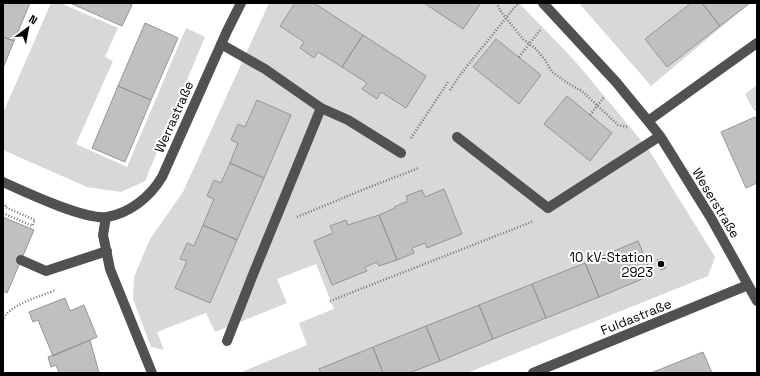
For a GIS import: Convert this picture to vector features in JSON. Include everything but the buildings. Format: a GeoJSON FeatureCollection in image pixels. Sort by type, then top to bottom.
{"type":"FeatureCollection","features":[{"type":"Feature","properties":{"kind":"street","name":"Werrastraße"},"geometry":{"type":"LineString","coordinates":[[3,182],[82,214],[106,217],[126,211],[143,200],[154,189],[162,177],[221,44],[241,3]]}},
{"type":"Feature","properties":{"kind":"street","name":"Weserstraße"},"geometry":{"type":"LineString","coordinates":[[543,3],[616,82],[660,136],[711,218],[757,302]]}},
{"type":"Feature","properties":{"kind":"street"},"geometry":{"type":"LineString","coordinates":[[648,121],[757,43]]}},
{"type":"Feature","properties":{"kind":"street"},"geometry":{"type":"LineString","coordinates":[[221,44],[265,69],[321,108],[348,120],[400,153]]}},
{"type":"Feature","properties":{"kind":"street"},"geometry":{"type":"LineString","coordinates":[[227,341],[321,108]]}},
{"type":"Feature","properties":{"kind":"street"},"geometry":{"type":"LineString","coordinates":[[457,137],[548,208],[660,136]]}},
{"type":"Feature","properties":{"kind":"street"},"geometry":{"type":"LineString","coordinates":[[106,217],[103,235],[110,269],[152,373]]}},
{"type":"Feature","properties":{"kind":"street"},"geometry":{"type":"LineString","coordinates":[[21,260],[46,271],[106,251]]}},
{"type":"Feature","properties":{"kind":"street","name":"Fuldastraße"},"geometry":{"type":"LineString","coordinates":[[533,373],[748,285]]}},
{"type":"Feature","properties":{"kind":"path"},"geometry":{"type":"LineString","coordinates":[[496,3],[500,7],[502,13],[529,45],[536,49],[555,74],[582,92],[618,125],[635,129],[648,121]]}},
{"type":"Feature","properties":{"kind":"path"},"geometry":{"type":"LineString","coordinates":[[450,90],[460,74],[518,3]]}},
{"type":"Feature","properties":{"kind":"path"},"geometry":{"type":"LineString","coordinates":[[519,57],[554,14]]}},
{"type":"Feature","properties":{"kind":"path"},"geometry":{"type":"LineString","coordinates":[[394,178],[392,169],[400,153],[448,82]]}},
{"type":"Feature","properties":{"kind":"path"},"geometry":{"type":"LineString","coordinates":[[277,216],[289,221],[419,168]]}},
{"type":"Feature","properties":{"kind":"path"},"geometry":{"type":"LineString","coordinates":[[3,213],[32,226],[34,220],[5,207],[14,186]]}},
{"type":"Feature","properties":{"kind":"path"},"geometry":{"type":"LineString","coordinates":[[330,302],[533,222],[548,208]]}},
{"type":"Feature","properties":{"kind":"path"},"geometry":{"type":"LineString","coordinates":[[3,319],[10,310],[20,304],[61,288]]}},
{"type":"Feature","properties":{"kind":"shaded area"},"geometry":{"type":"Polygon","coordinates":[[[51,3],[60,3],[118,28],[105,57],[113,61],[76,144],[127,167],[186,28],[205,37],[145,181],[121,192],[87,187],[3,150],[3,113],[51,3]]]}},
{"type":"Feature","properties":{"kind":"shaded area"},"geometry":{"type":"Polygon","coordinates":[[[269,3],[519,3],[575,61],[649,150],[715,257],[708,276],[467,373],[239,373],[307,345],[299,323],[334,309],[316,264],[277,279],[287,303],[215,332],[206,313],[157,332],[164,350],[151,347],[133,299],[134,277],[150,239],[183,192],[269,3]]]}},
{"type":"Feature","properties":{"kind":"shaded area"},"geometry":{"type":"Polygon","coordinates":[[[579,3],[750,3],[651,86],[579,3]]]}},
{"type":"Feature","properties":{"kind":"shaded area"},"geometry":{"type":"Polygon","coordinates":[[[757,85],[757,110],[754,111],[745,94],[757,85]]]}},
{"type":"Feature","properties":{"kind":"place","name":"10 kV-Station 2923"},"geometry":{"type":"Point","coordinates":[661,264]}}]}
